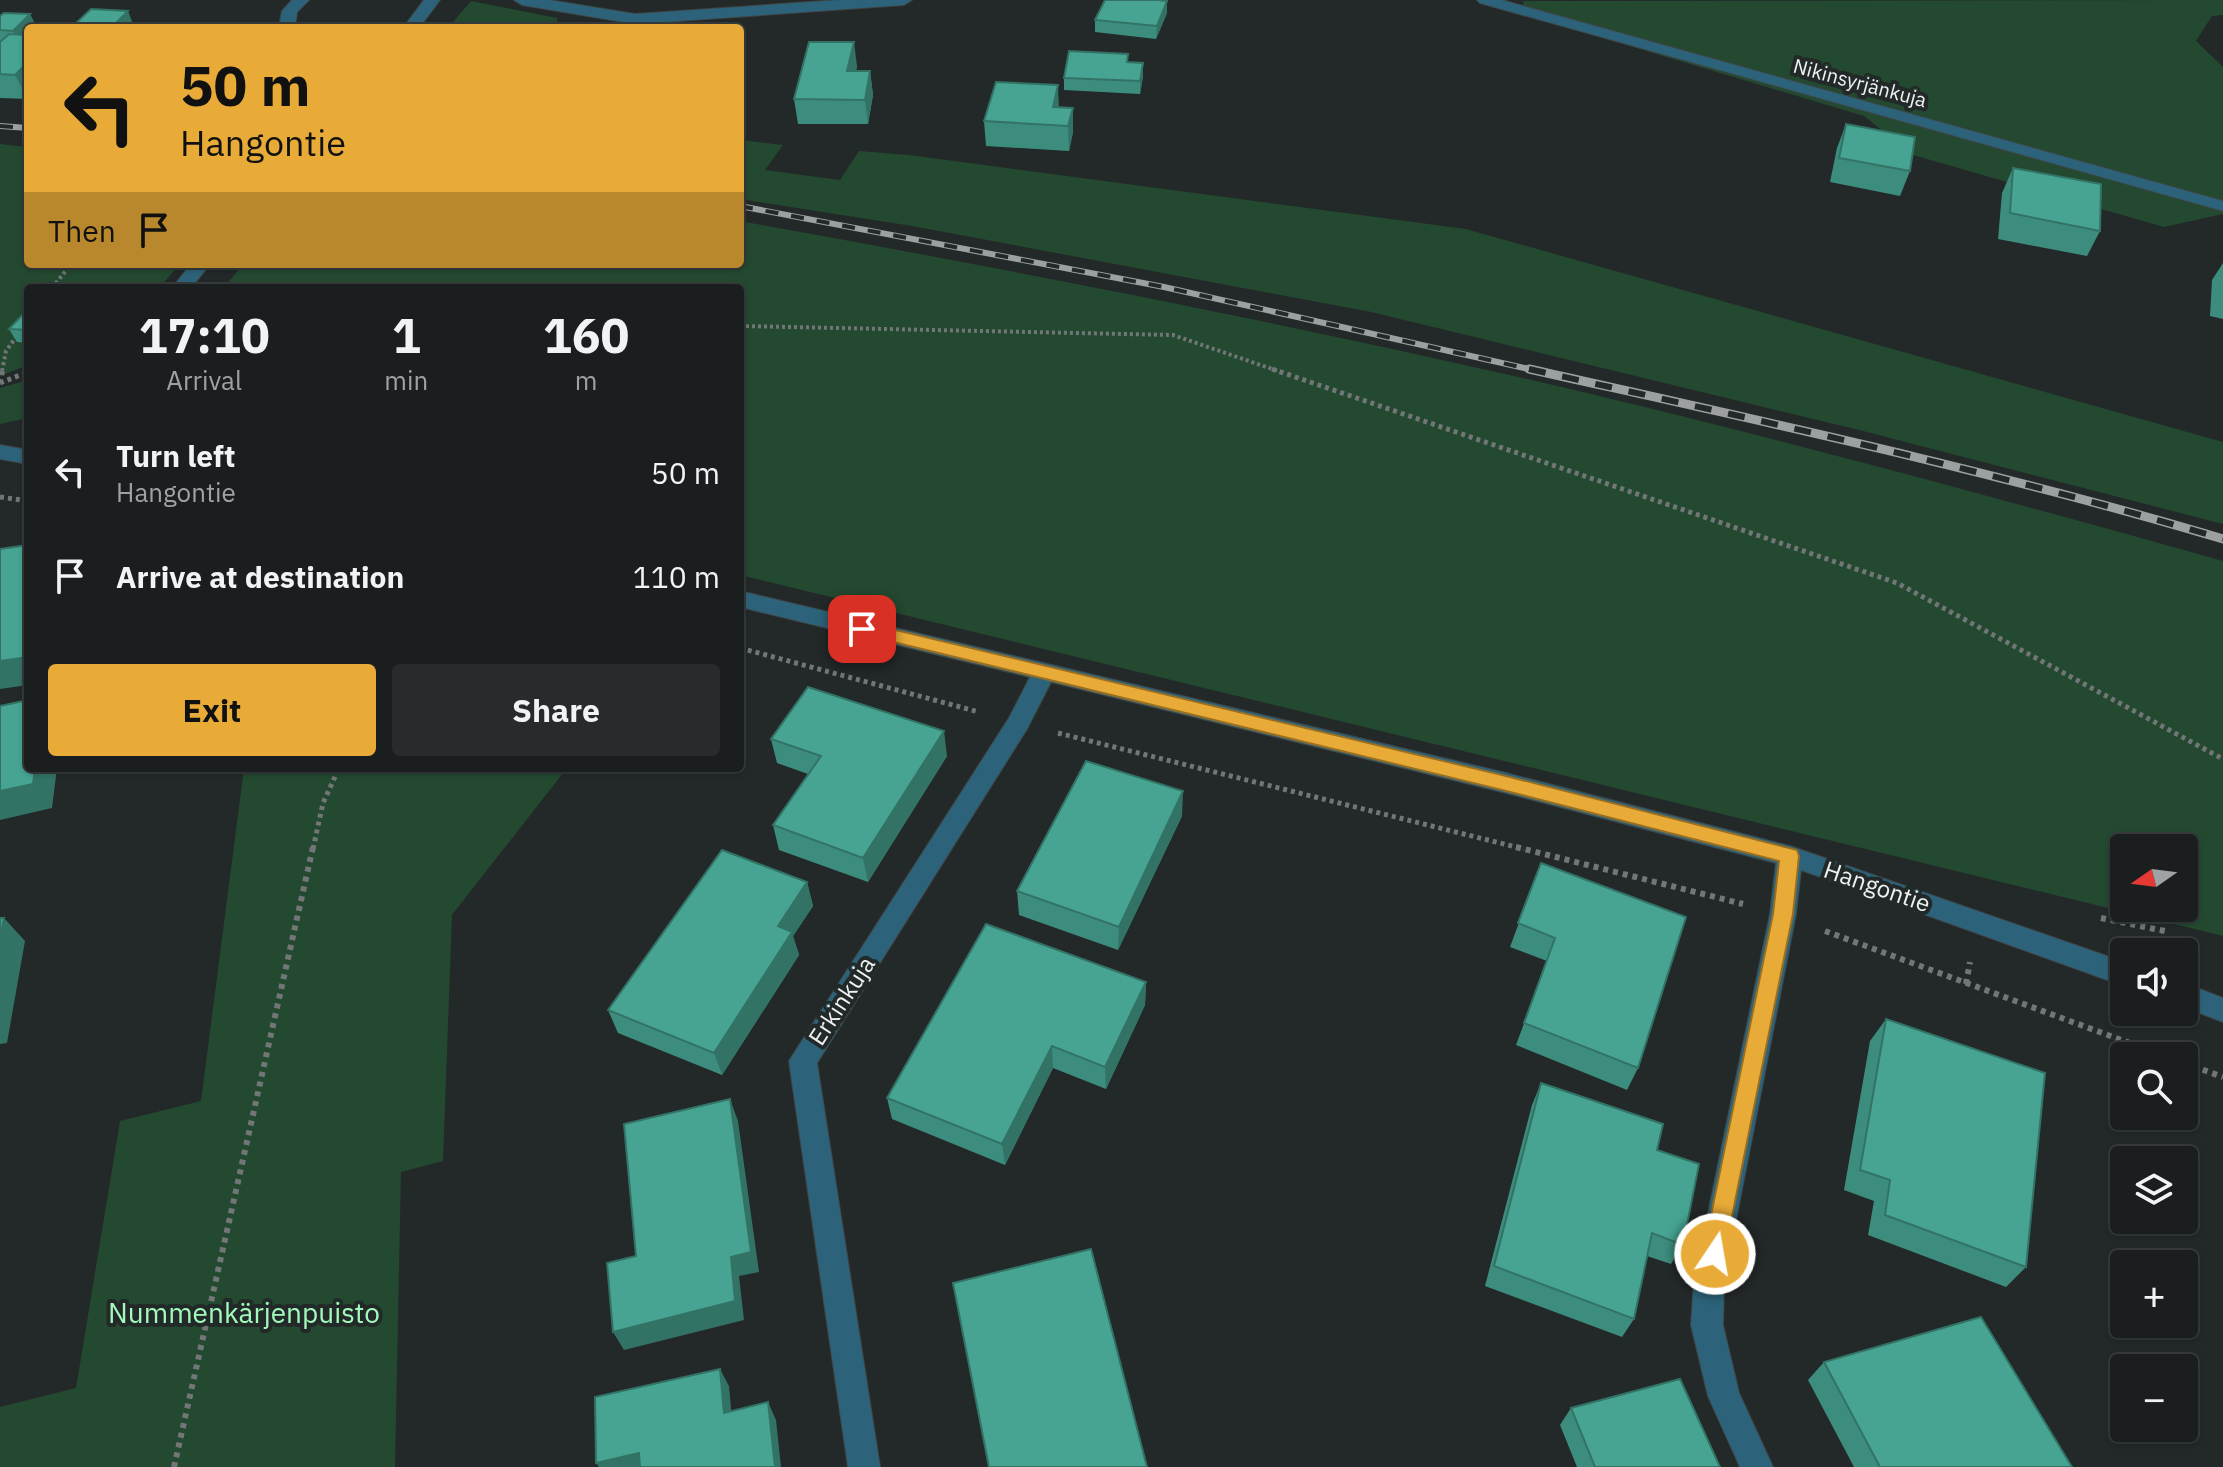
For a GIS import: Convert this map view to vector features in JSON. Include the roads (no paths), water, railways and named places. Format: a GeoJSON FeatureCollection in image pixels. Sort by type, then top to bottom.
{"type":"FeatureCollection","features":[{"type":"Feature","properties":{"kind":"street"},"geometry":{"type":"LineString","coordinates":[[288,24],[290,11],[301,0]]}},
{"type":"Feature","properties":{"kind":"street"},"geometry":{"type":"LineString","coordinates":[[414,24],[432,0]]}},
{"type":"Feature","properties":{"kind":"street"},"geometry":{"type":"LineString","coordinates":[[522,0],[635,19],[904,0]]}},
{"type":"Feature","properties":{"kind":"street","name":"Nikinsyrjänkuja"},"geometry":{"type":"LineString","coordinates":[[1485,0],[2223,206]]}},
{"type":"Feature","properties":{"kind":"street"},"geometry":{"type":"LineString","coordinates":[[184,284],[198,268]]}},
{"type":"Feature","properties":{"kind":"street"},"geometry":{"type":"LineString","coordinates":[[0,452],[24,456]]}},
{"type":"Feature","properties":{"kind":"street","name":"Hangontie"},"geometry":{"type":"LineString","coordinates":[[744,600],[1502,782],[1790,856],[2110,969]]}},
{"type":"Feature","properties":{"kind":"street","name":"Erkinkuja"},"geometry":{"type":"LineString","coordinates":[[864,1467],[803,1061],[1019,723],[1044,673]]}},
{"type":"Feature","properties":{"kind":"street"},"geometry":{"type":"LineString","coordinates":[[1757,1467],[1724,1396],[1707,1325],[1709,1281],[1783,914],[1790,856]]}},
{"type":"Feature","properties":{"kind":"street"},"geometry":{"type":"LineString","coordinates":[[2198,1000],[2223,1010]]}},
{"type":"Feature","properties":{"kind":"railway"},"geometry":{"type":"LineString","coordinates":[[0,126],[24,128]]}},
{"type":"Feature","properties":{"kind":"railway"},"geometry":{"type":"LineString","coordinates":[[744,207],[1164,287],[1538,371]]}},
{"type":"Feature","properties":{"kind":"railway"},"geometry":{"type":"LineString","coordinates":[[1529,369],[1964,469],[2223,539]]}},
{"type":"Feature","properties":{"kind":"park label","name":"Nummenkärjenpuisto"},"geometry":{"type":"Point","coordinates":[244,1313]}}]}
